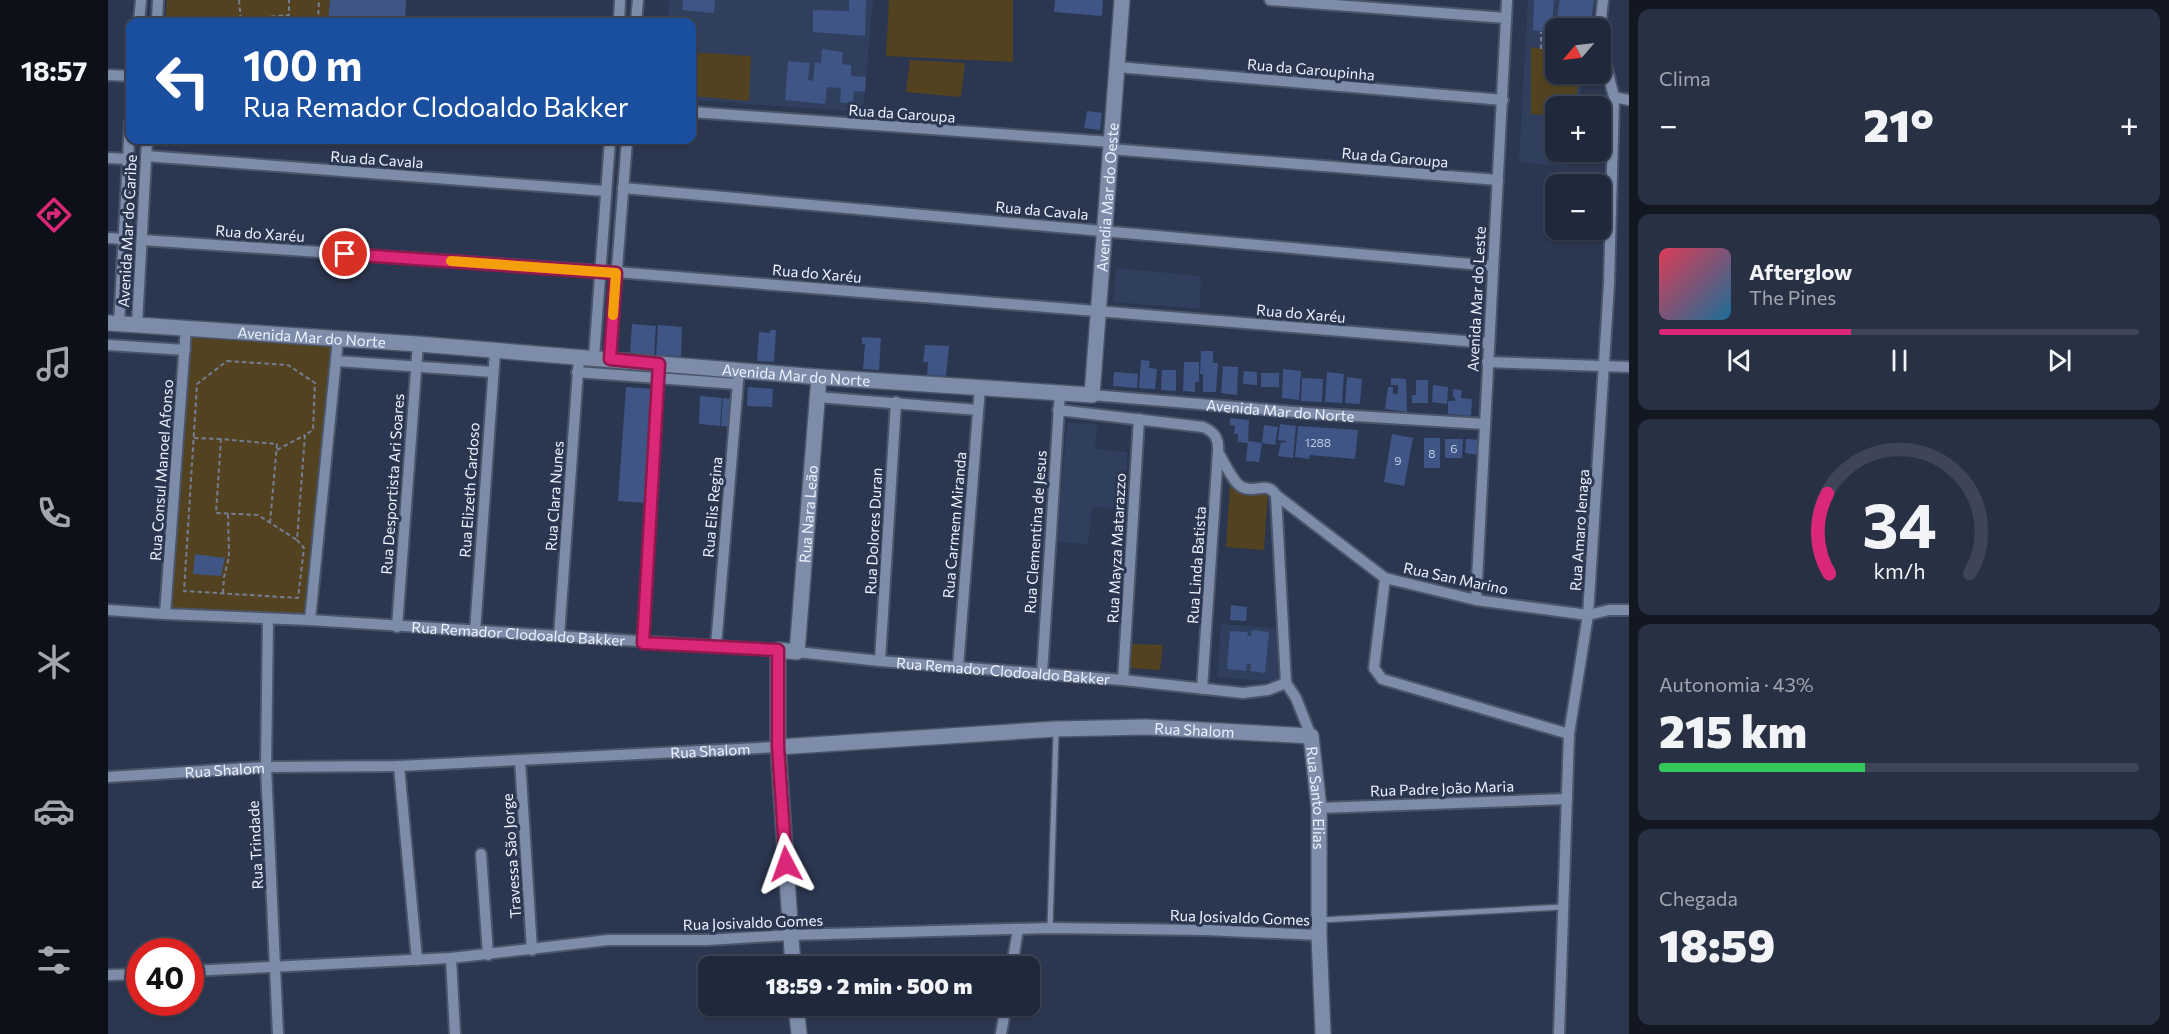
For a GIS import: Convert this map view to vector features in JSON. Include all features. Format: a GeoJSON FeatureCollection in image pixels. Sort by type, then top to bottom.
{"type":"FeatureCollection","features":[{"type":"Feature","properties":{"kind":"street"},"geometry":{"type":"LineString","coordinates":[[139,18],[141,0]]}},
{"type":"Feature","properties":{"kind":"street"},"geometry":{"type":"LineString","coordinates":[[157,18],[159,0]]}},
{"type":"Feature","properties":{"kind":"street"},"geometry":{"type":"LineString","coordinates":[[619,18],[620,0]]}},
{"type":"Feature","properties":{"kind":"street"},"geometry":{"type":"LineString","coordinates":[[636,18],[638,0]]}},
{"type":"Feature","properties":{"kind":"street","name":"Avendia Mar do Oeste"},"geometry":{"type":"LineString","coordinates":[[1092,395],[1122,0]]}},
{"type":"Feature","properties":{"kind":"street"},"geometry":{"type":"LineString","coordinates":[[1270,0],[1506,18]]}},
{"type":"Feature","properties":{"kind":"street","name":"Avenida Mar do Leste"},"geometry":{"type":"LineString","coordinates":[[1476,600],[1507,0]]}},
{"type":"Feature","properties":{"kind":"street","name":"Rua Amaro Ienaga"},"geometry":{"type":"LineString","coordinates":[[1600,18],[1603,0]]}},
{"type":"Feature","properties":{"kind":"street","name":"Rua da Garoupinha"},"geometry":{"type":"LineString","coordinates":[[1117,67],[1503,100]]}},
{"type":"Feature","properties":{"kind":"street"},"geometry":{"type":"LineString","coordinates":[[108,75],[126,76]]}},
{"type":"Feature","properties":{"kind":"street","name":"Rua Amaro Ienaga"},"geometry":{"type":"LineString","coordinates":[[1559,1034],[1569,734],[1588,615],[1605,366],[1614,98],[1611,84]]}},
{"type":"Feature","properties":{"kind":"street"},"geometry":{"type":"LineString","coordinates":[[1614,98],[1629,100]]}},
{"type":"Feature","properties":{"kind":"street","name":"Rua da Garoupa"},"geometry":{"type":"LineString","coordinates":[[696,112],[1498,180]]}},
{"type":"Feature","properties":{"kind":"street","name":"Avenida Mar do Caribe"},"geometry":{"type":"LineString","coordinates":[[114,323],[123,239],[129,144]]}},
{"type":"Feature","properties":{"kind":"street","name":"Avenida Mar do Caribe"},"geometry":{"type":"LineString","coordinates":[[137,324],[147,144]]}},
{"type":"Feature","properties":{"kind":"street"},"geometry":{"type":"LineString","coordinates":[[602,359],[602,272],[610,144]]}},
{"type":"Feature","properties":{"kind":"street"},"geometry":{"type":"LineString","coordinates":[[602,359],[616,273],[627,144]]}},
{"type":"Feature","properties":{"kind":"street","name":"Rua da Cavala"},"geometry":{"type":"LineString","coordinates":[[146,156],[606,191]]}},
{"type":"Feature","properties":{"kind":"street"},"geometry":{"type":"LineString","coordinates":[[108,158],[128,159]]}},
{"type":"Feature","properties":{"kind":"street","name":"Rua da Cavala"},"geometry":{"type":"LineString","coordinates":[[623,188],[1493,266]]}},
{"type":"Feature","properties":{"kind":"street"},"geometry":{"type":"LineString","coordinates":[[108,238],[123,239]]}},
{"type":"Feature","properties":{"kind":"street","name":"Rua do Xaréu"},"geometry":{"type":"LineString","coordinates":[[142,240],[616,273],[1489,344]]}},
{"type":"Feature","properties":{"kind":"street","name":"Avenida Mar do Norte"},"geometry":{"type":"LineString","coordinates":[[114,323],[418,344],[495,352],[578,365],[602,359],[659,371],[738,377],[819,377],[1060,392],[1485,424]]}},
{"type":"Feature","properties":{"kind":"street","name":"Rua Consul Manoel Afonso"},"geometry":{"type":"LineString","coordinates":[[165,614],[186,328]]}},
{"type":"Feature","properties":{"kind":"street"},"geometry":{"type":"LineString","coordinates":[[310,620],[338,339]]}},
{"type":"Feature","properties":{"kind":"street","name":"Rua Desportista Ari Soares"},"geometry":{"type":"LineString","coordinates":[[397,627],[418,344]]}},
{"type":"Feature","properties":{"kind":"street"},"geometry":{"type":"LineString","coordinates":[[108,345],[185,351]]}},
{"type":"Feature","properties":{"kind":"street","name":"Rua Elizeth Cardoso"},"geometry":{"type":"LineString","coordinates":[[475,631],[495,352]]}},
{"type":"Feature","properties":{"kind":"street"},"geometry":{"type":"LineString","coordinates":[[337,361],[493,372]]}},
{"type":"Feature","properties":{"kind":"street"},"geometry":{"type":"LineString","coordinates":[[1487,362],[1629,367]]}},
{"type":"Feature","properties":{"kind":"street"},"geometry":{"type":"LineString","coordinates":[[578,365],[659,371],[643,643]]}},
{"type":"Feature","properties":{"kind":"street","name":"Rua Clara Nunes"},"geometry":{"type":"LineString","coordinates":[[560,636],[578,365]]}},
{"type":"Feature","properties":{"kind":"street","name":"Rua Elis Regina"},"geometry":{"type":"LineString","coordinates":[[716,646],[738,377]]}},
{"type":"Feature","properties":{"kind":"street","name":"Rua Nara Leão"},"geometry":{"type":"LineString","coordinates":[[797,652],[819,377]]}},
{"type":"Feature","properties":{"kind":"street","name":"Rua Carmem Miranda"},"geometry":{"type":"LineString","coordinates":[[958,667],[980,387]]}},
{"type":"Feature","properties":{"kind":"street","name":"Rua Clementina de Jesus"},"geometry":{"type":"LineString","coordinates":[[1042,674],[1060,392]]}},
{"type":"Feature","properties":{"kind":"street"},"geometry":{"type":"LineString","coordinates":[[817,398],[896,402],[978,410]]}},
{"type":"Feature","properties":{"kind":"street","name":"Rua Dolores Duran"},"geometry":{"type":"LineString","coordinates":[[880,661],[896,402]]}},
{"type":"Feature","properties":{"kind":"street"},"geometry":{"type":"LineString","coordinates":[[1058,410],[1203,427],[1215,435],[1219,447]]}},
{"type":"Feature","properties":{"kind":"street","name":"Rua Mayza Matarazzo"},"geometry":{"type":"LineString","coordinates":[[1123,680],[1139,418]]}},
{"type":"Feature","properties":{"kind":"street","name":"Rua San Marino"},"geometry":{"type":"LineString","coordinates":[[1219,447],[1238,485],[1250,489],[1267,487],[1272,490],[1385,578],[1476,600],[1588,615],[1609,610],[1629,610]]}},
{"type":"Feature","properties":{"kind":"street","name":"Rua Linda Batista"},"geometry":{"type":"LineString","coordinates":[[1202,688],[1219,447]]}},
{"type":"Feature","properties":{"kind":"street","name":"Rua Santo Elias"},"geometry":{"type":"LineString","coordinates":[[1276,495],[1286,683],[1296,698],[1311,736],[1319,808],[1319,928],[1323,1034]]}},
{"type":"Feature","properties":{"kind":"street"},"geometry":{"type":"LineString","coordinates":[[1385,578],[1374,668],[1382,679],[1569,734]]}},
{"type":"Feature","properties":{"kind":"street","name":"Rua Remador Clodoaldo Bakker"},"geometry":{"type":"LineString","coordinates":[[108,610],[310,620],[778,650],[880,661],[1123,680],[1243,693],[1268,690],[1286,683]]}},
{"type":"Feature","properties":{"kind":"street","name":"Rua Trindade"},"geometry":{"type":"LineString","coordinates":[[268,619],[266,767],[278,1034]]}},
{"type":"Feature","properties":{"kind":"street"},"geometry":{"type":"LineString","coordinates":[[778,650],[778,747],[792,956]]}},
{"type":"Feature","properties":{"kind":"street","name":"Rua Shalom"},"geometry":{"type":"LineString","coordinates":[[108,777],[266,767],[399,766],[778,747],[1056,729],[1146,727],[1311,736]]}},
{"type":"Feature","properties":{"kind":"street","name":"Travessa São Jorge"},"geometry":{"type":"LineString","coordinates":[[520,760],[532,950]]}},
{"type":"Feature","properties":{"kind":"street"},"geometry":{"type":"LineString","coordinates":[[399,766],[417,960]]}},
{"type":"Feature","properties":{"kind":"street","name":"Rua Padre João Maria"},"geometry":{"type":"LineString","coordinates":[[1319,808],[1567,799]]}},
{"type":"Feature","properties":{"kind":"street"},"geometry":{"type":"LineString","coordinates":[[480,854],[488,955]]}},
{"type":"Feature","properties":{"kind":"street","name":"Rua Josivaldo Gomes"},"geometry":{"type":"LineString","coordinates":[[204,971],[451,958],[609,940],[707,940],[791,935],[1050,928],[1205,930],[1319,928]]}},
{"type":"Feature","properties":{"kind":"street"},"geometry":{"type":"LineString","coordinates":[[1014,956],[1018,929]]}},
{"type":"Feature","properties":{"kind":"street"},"geometry":{"type":"LineString","coordinates":[[451,958],[455,1034]]}},
{"type":"Feature","properties":{"kind":"street"},"geometry":{"type":"LineString","coordinates":[[108,975],[126,974]]}},
{"type":"Feature","properties":{"kind":"street"},"geometry":{"type":"LineString","coordinates":[[797,1016],[799,1034]]}},
{"type":"Feature","properties":{"kind":"street"},"geometry":{"type":"LineString","coordinates":[[1001,1034],[1004,1016]]}},
{"type":"Feature","properties":{"kind":"lane"},"geometry":{"type":"LineString","coordinates":[[1050,928],[1056,729]]}},
{"type":"Feature","properties":{"kind":"lane","name":"Rua Josivaldo Gomes"},"geometry":{"type":"LineString","coordinates":[[1319,928],[1563,907]]}},
{"type":"Feature","properties":{"kind":"path"},"geometry":{"type":"LineString","coordinates":[[240,0],[241,18]]}},
{"type":"Feature","properties":{"kind":"path"},"geometry":{"type":"LineString","coordinates":[[265,18],[289,15],[289,0]]}},
{"type":"Feature","properties":{"kind":"path"},"geometry":{"type":"LineString","coordinates":[[318,18],[319,0]]}},
{"type":"Feature","properties":{"kind":"path"},"geometry":{"type":"LineString","coordinates":[[1540,49],[1541,32]]}},
{"type":"Feature","properties":{"kind":"path"},"geometry":{"type":"LineString","coordinates":[[221,439],[216,513],[258,515],[297,540],[304,548],[298,598],[184,591],[197,384],[227,361],[288,364],[315,383],[314,430],[277,450]]}},
{"type":"Feature","properties":{"kind":"path"},"geometry":{"type":"LineString","coordinates":[[297,540],[305,435]]}},
{"type":"Feature","properties":{"kind":"path"},"geometry":{"type":"LineString","coordinates":[[193,438],[277,444],[270,523]]}},
{"type":"Feature","properties":{"kind":"path"},"geometry":{"type":"LineString","coordinates":[[223,593],[229,557],[228,513]]}},
{"type":"Feature","properties":{"kind":"shaded area"},"geometry":{"type":"Polygon","coordinates":[[[167,0],[330,0],[328,18],[165,18],[167,0]]]}},
{"type":"Feature","properties":{"kind":"shaded area"},"geometry":{"type":"Polygon","coordinates":[[[669,0],[873,0],[863,112],[696,100],[696,18],[668,18],[669,0]]]}},
{"type":"Feature","properties":{"kind":"shaded area"},"geometry":{"type":"Polygon","coordinates":[[[889,0],[1013,0],[1013,62],[886,56],[889,0]]]}},
{"type":"Feature","properties":{"kind":"shaded area"},"geometry":{"type":"Polygon","coordinates":[[[1528,0],[1596,0],[1592,18],[1545,18],[1545,84],[1581,84],[1580,96],[1545,96],[1545,162],[1568,162],[1567,167],[1519,162],[1528,0]]]}},
{"type":"Feature","properties":{"kind":"shaded area"},"geometry":{"type":"Polygon","coordinates":[[[1531,47],[1545,49],[1545,84],[1578,84],[1577,96],[1545,96],[1545,115],[1531,114],[1531,47]]]}},
{"type":"Feature","properties":{"kind":"shaded area"},"geometry":{"type":"Polygon","coordinates":[[[696,52],[751,56],[749,101],[696,96],[696,52]]]}},
{"type":"Feature","properties":{"kind":"shaded area"},"geometry":{"type":"Polygon","coordinates":[[[910,60],[965,63],[961,97],[906,92],[910,60]]]}},
{"type":"Feature","properties":{"kind":"shaded area"},"geometry":{"type":"Polygon","coordinates":[[[1116,268],[1201,276],[1200,309],[1113,302],[1116,268]]]}},
{"type":"Feature","properties":{"kind":"shaded area"},"geometry":{"type":"Polygon","coordinates":[[[193,328],[338,343],[310,620],[165,614],[193,328]]]}},
{"type":"Feature","properties":{"kind":"shaded area"},"geometry":{"type":"Polygon","coordinates":[[[1067,423],[1097,424],[1095,449],[1127,452],[1125,508],[1092,507],[1088,544],[1057,542],[1067,423]]]}},
{"type":"Feature","properties":{"kind":"shaded area"},"geometry":{"type":"Polygon","coordinates":[[[1230,487],[1268,492],[1264,550],[1226,547],[1230,487]]]}},
{"type":"Feature","properties":{"kind":"shaded area"},"geometry":{"type":"Polygon","coordinates":[[[1221,624],[1280,629],[1277,682],[1217,677],[1221,624]]]}},
{"type":"Feature","properties":{"kind":"shaded area"},"geometry":{"type":"Polygon","coordinates":[[[1131,644],[1163,645],[1160,670],[1128,668],[1131,644]]]}},
{"type":"Feature","properties":{"kind":"building"},"geometry":{"type":"Polygon","coordinates":[[[330,0],[406,0],[405,18],[328,18],[330,0]]]}},
{"type":"Feature","properties":{"kind":"building"},"geometry":{"type":"Polygon","coordinates":[[[683,0],[715,0],[714,13],[682,10],[683,0]]]}},
{"type":"Feature","properties":{"kind":"building"},"geometry":{"type":"Polygon","coordinates":[[[849,0],[866,0],[865,36],[813,32],[813,10],[849,11],[849,0]]]}},
{"type":"Feature","properties":{"kind":"building"},"geometry":{"type":"Polygon","coordinates":[[[1055,0],[1103,0],[1102,16],[1054,12],[1055,0]]]}},
{"type":"Feature","properties":{"kind":"building"},"geometry":{"type":"Polygon","coordinates":[[[1534,0],[1554,0],[1553,18],[1545,18],[1545,32],[1533,30],[1534,0]]]}},
{"type":"Feature","properties":{"kind":"building"},"geometry":{"type":"Polygon","coordinates":[[[1560,0],[1594,0],[1591,18],[1557,18],[1560,0]]]}},
{"type":"Feature","properties":{"kind":"building"},"geometry":{"type":"Polygon","coordinates":[[[822,49],[843,52],[842,64],[851,65],[851,76],[866,77],[865,92],[854,91],[853,104],[840,102],[841,88],[827,87],[825,104],[785,100],[788,61],[810,63],[808,80],[813,81],[815,62],[821,63],[822,49]]]}},
{"type":"Feature","properties":{"kind":"building"},"geometry":{"type":"Polygon","coordinates":[[[1087,111],[1102,113],[1100,130],[1084,128],[1087,111]]]}},
{"type":"Feature","properties":{"kind":"building"},"geometry":{"type":"Polygon","coordinates":[[[632,324],[656,326],[654,356],[630,354],[632,324]]]}},
{"type":"Feature","properties":{"kind":"building"},"geometry":{"type":"Polygon","coordinates":[[[658,325],[682,327],[681,357],[656,356],[658,325]]]}},
{"type":"Feature","properties":{"kind":"building"},"geometry":{"type":"Polygon","coordinates":[[[770,330],[776,330],[774,362],[757,361],[759,332],[770,333],[770,330]]]}},
{"type":"Feature","properties":{"kind":"building"},"geometry":{"type":"Polygon","coordinates":[[[862,337],[881,338],[879,370],[863,369],[865,344],[862,344],[862,337]]]}},
{"type":"Feature","properties":{"kind":"building"},"geometry":{"type":"Polygon","coordinates":[[[925,345],[949,346],[946,376],[927,375],[928,362],[923,362],[925,345]]]}},
{"type":"Feature","properties":{"kind":"building"},"geometry":{"type":"Polygon","coordinates":[[[1201,351],[1213,351],[1213,363],[1218,363],[1216,392],[1203,392],[1203,374],[1200,374],[1201,351]]]}},
{"type":"Feature","properties":{"kind":"building"},"geometry":{"type":"Polygon","coordinates":[[[1141,360],[1150,361],[1149,368],[1157,369],[1155,389],[1139,388],[1141,360]]]}},
{"type":"Feature","properties":{"kind":"building"},"geometry":{"type":"Polygon","coordinates":[[[1184,362],[1199,362],[1199,382],[1195,382],[1195,392],[1183,391],[1184,362]]]}},
{"type":"Feature","properties":{"kind":"building"},"geometry":{"type":"Polygon","coordinates":[[[1223,366],[1238,367],[1237,395],[1221,393],[1223,366]]]}},
{"type":"Feature","properties":{"kind":"building"},"geometry":{"type":"Polygon","coordinates":[[[1283,369],[1301,371],[1299,400],[1282,398],[1283,369]]]}},
{"type":"Feature","properties":{"kind":"building"},"geometry":{"type":"Polygon","coordinates":[[[1162,370],[1176,370],[1176,391],[1161,390],[1162,370]]]}},
{"type":"Feature","properties":{"kind":"building"},"geometry":{"type":"Polygon","coordinates":[[[1244,371],[1257,372],[1257,385],[1243,384],[1244,371]]]}},
{"type":"Feature","properties":{"kind":"building"},"geometry":{"type":"Polygon","coordinates":[[[1114,372],[1138,374],[1137,388],[1113,386],[1114,372]]]}},
{"type":"Feature","properties":{"kind":"building"},"geometry":{"type":"Polygon","coordinates":[[[1327,372],[1344,374],[1342,403],[1325,402],[1327,372]]]}},
{"type":"Feature","properties":{"kind":"building"},"geometry":{"type":"Polygon","coordinates":[[[1261,373],[1279,373],[1279,387],[1261,387],[1261,373]]]}},
{"type":"Feature","properties":{"kind":"building"},"geometry":{"type":"Polygon","coordinates":[[[1347,377],[1362,379],[1360,404],[1345,403],[1347,377]]]}},
{"type":"Feature","properties":{"kind":"building"},"geometry":{"type":"Polygon","coordinates":[[[1302,378],[1323,379],[1322,402],[1301,401],[1302,378]]]}},
{"type":"Feature","properties":{"kind":"building"},"geometry":{"type":"Polygon","coordinates":[[[1391,378],[1406,379],[1407,412],[1385,409],[1388,387],[1393,387],[1393,394],[1398,394],[1398,385],[1391,385],[1391,378]]]}},
{"type":"Feature","properties":{"kind":"building"},"geometry":{"type":"Polygon","coordinates":[[[1416,380],[1428,380],[1428,403],[1412,403],[1412,395],[1416,395],[1416,380]]]}},
{"type":"Feature","properties":{"kind":"building"},"geometry":{"type":"Polygon","coordinates":[[[1433,385],[1448,387],[1447,404],[1432,402],[1433,385]]]}},
{"type":"Feature","properties":{"kind":"building"},"geometry":{"type":"Polygon","coordinates":[[[626,387],[654,389],[646,503],[618,501],[626,387]]]}},
{"type":"Feature","properties":{"kind":"building"},"geometry":{"type":"Polygon","coordinates":[[[748,387],[773,389],[772,407],[747,406],[748,387]]]}},
{"type":"Feature","properties":{"kind":"building"},"geometry":{"type":"Polygon","coordinates":[[[1453,389],[1462,390],[1461,398],[1472,399],[1471,416],[1448,414],[1448,401],[1455,401],[1453,389]]]}},
{"type":"Feature","properties":{"kind":"building"},"geometry":{"type":"Polygon","coordinates":[[[700,396],[722,398],[720,426],[699,424],[700,396]]]}},
{"type":"Feature","properties":{"kind":"building"},"geometry":{"type":"Polygon","coordinates":[[[723,398],[734,399],[733,427],[721,426],[723,398]]]}},
{"type":"Feature","properties":{"kind":"building"},"geometry":{"type":"Polygon","coordinates":[[[1230,418],[1249,420],[1248,443],[1238,442],[1238,434],[1234,434],[1235,426],[1230,425],[1230,418]]]}},
{"type":"Feature","properties":{"kind":"building"},"geometry":{"type":"Polygon","coordinates":[[[1280,424],[1296,426],[1293,458],[1278,456],[1281,442],[1286,443],[1286,441],[1278,440],[1280,424]]]}},
{"type":"Feature","properties":{"kind":"building"},"geometry":{"type":"Polygon","coordinates":[[[1264,425],[1278,427],[1275,445],[1262,443],[1264,425]]]}},
{"type":"Feature","properties":{"kind":"building"},"geometry":{"type":"Polygon","coordinates":[[[1298,426],[1358,430],[1355,459],[1310,455],[1309,459],[1295,457],[1298,426]]]}},
{"type":"Feature","properties":{"kind":"building"},"geometry":{"type":"Polygon","coordinates":[[[1392,434],[1413,438],[1404,486],[1384,482],[1392,434]]]}},
{"type":"Feature","properties":{"kind":"building"},"geometry":{"type":"Polygon","coordinates":[[[1424,438],[1440,438],[1440,468],[1424,468],[1424,438]]]}},
{"type":"Feature","properties":{"kind":"building"},"geometry":{"type":"Polygon","coordinates":[[[1445,439],[1463,439],[1462,458],[1445,458],[1445,439]]]}},
{"type":"Feature","properties":{"kind":"building"},"geometry":{"type":"Polygon","coordinates":[[[1466,439],[1482,440],[1481,455],[1465,453],[1466,439]]]}},
{"type":"Feature","properties":{"kind":"building"},"geometry":{"type":"Polygon","coordinates":[[[1248,441],[1262,443],[1259,462],[1246,461],[1248,441]]]}},
{"type":"Feature","properties":{"kind":"building"},"geometry":{"type":"Polygon","coordinates":[[[195,554],[225,558],[221,576],[193,574],[195,554]]]}},
{"type":"Feature","properties":{"kind":"building"},"geometry":{"type":"Polygon","coordinates":[[[1231,605],[1247,607],[1246,621],[1230,620],[1231,605]]]}},
{"type":"Feature","properties":{"kind":"building"},"geometry":{"type":"Polygon","coordinates":[[[1252,630],[1269,632],[1265,673],[1250,671],[1251,664],[1247,663],[1246,671],[1227,669],[1230,631],[1248,632],[1247,636],[1251,636],[1252,630]]]}},
{"type":"Feature","properties":{"kind":"slow traffic"},"geometry":{"type":"LineString","coordinates":[[451,261],[616,273],[613,315]]}},
{"type":"Feature","properties":{"kind":"route"},"geometry":{"type":"LineString","coordinates":[[345,254],[616,273],[610,359],[659,364],[643,643],[778,650],[778,747],[786,864]]}}]}
